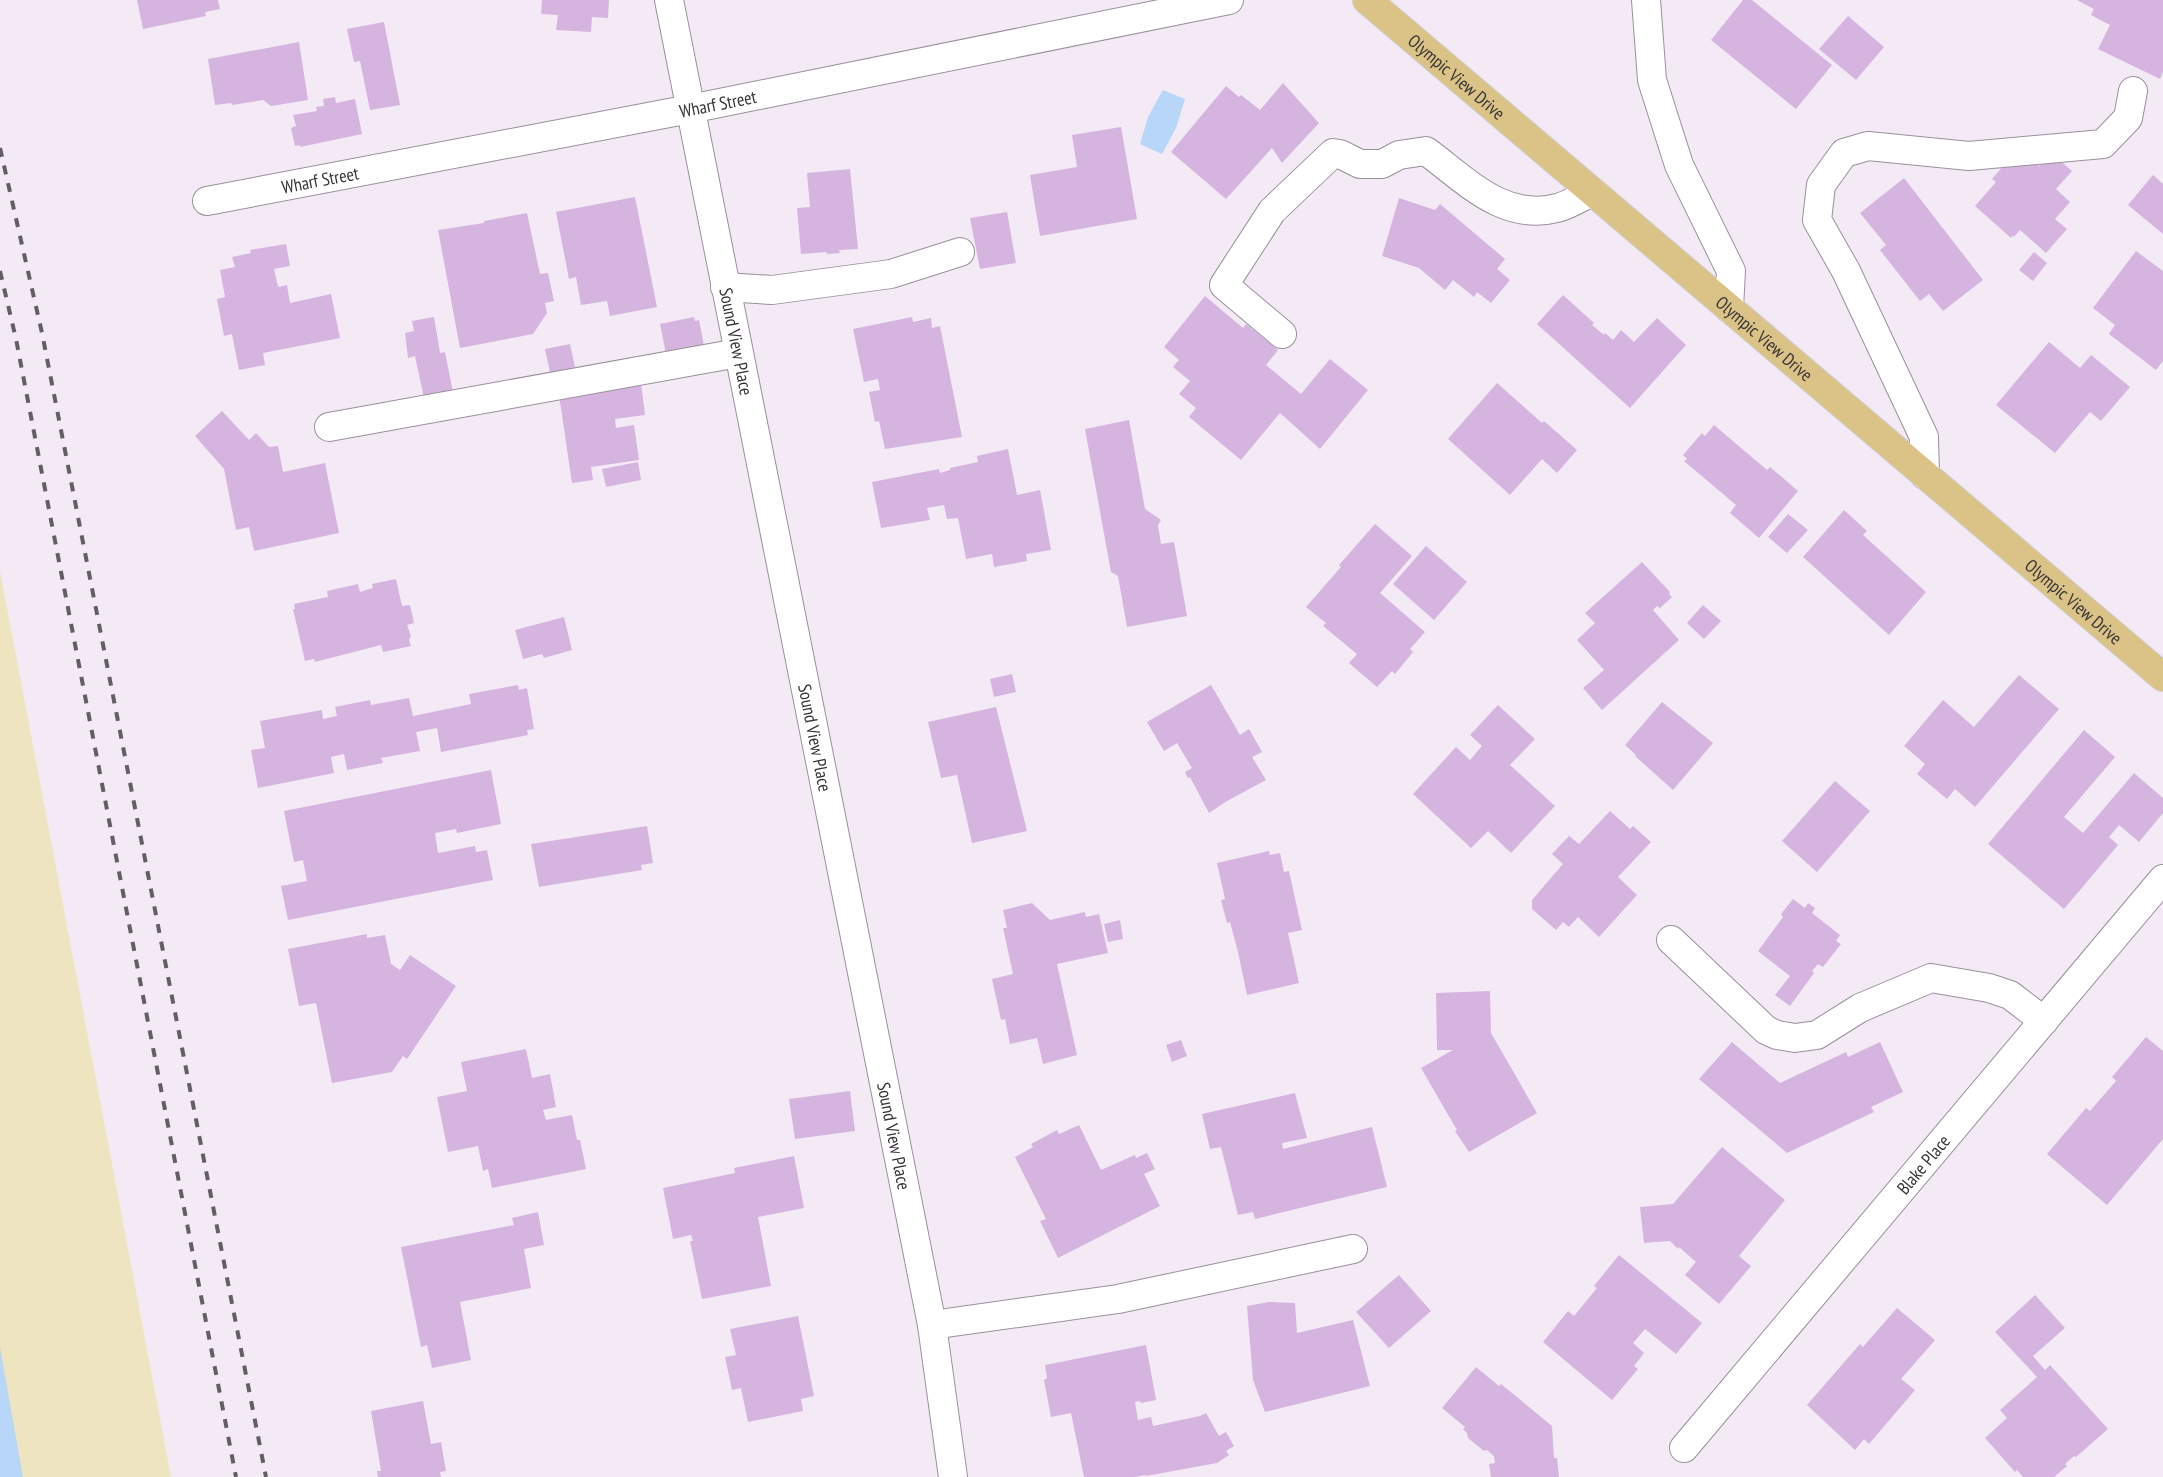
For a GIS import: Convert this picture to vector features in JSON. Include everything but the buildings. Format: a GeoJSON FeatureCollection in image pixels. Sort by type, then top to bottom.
{"type":"FeatureCollection","features":[{"type":"Feature","properties":{"kind":"main road","name":"Olympic View Drive"},"geometry":{"type":"LineString","coordinates":[[1367,0],[2163,678]]}},
{"type":"Feature","properties":{"kind":"street","name":"Sound View Place"},"geometry":{"type":"LineString","coordinates":[[669,0],[932,1325],[953,1477]]}},
{"type":"Feature","properties":{"kind":"street","name":"Wharf Street"},"geometry":{"type":"LineString","coordinates":[[207,201],[690,109],[1228,0]]}},
{"type":"Feature","properties":{"kind":"street"},"geometry":{"type":"LineString","coordinates":[[1646,0],[1652,80],[1679,165],[1730,271],[1729,308]]}},
{"type":"Feature","properties":{"kind":"street"},"geometry":{"type":"LineString","coordinates":[[1925,475],[1924,437],[1846,271],[1817,220],[1821,185],[1844,153],[1868,146],[1969,156],[2103,144],[2128,118],[2133,91]]}},
{"type":"Feature","properties":{"kind":"street"},"geometry":{"type":"LineString","coordinates":[[1282,334],[1224,285],[1272,211],[1333,152],[1360,164],[1382,164],[1399,155],[1426,151],[1493,200],[1522,211],[1558,208],[1592,192]]}},
{"type":"Feature","properties":{"kind":"street"},"geometry":{"type":"LineString","coordinates":[[725,287],[772,290],[891,274],[960,252]]}},
{"type":"Feature","properties":{"kind":"street"},"geometry":{"type":"LineString","coordinates":[[329,428],[738,353]]}},
{"type":"Feature","properties":{"kind":"street","name":"Blake Place"},"geometry":{"type":"LineString","coordinates":[[1684,1448],[2163,879]]}},
{"type":"Feature","properties":{"kind":"street"},"geometry":{"type":"LineString","coordinates":[[1671,940],[1766,1030],[1777,1035],[1795,1038],[1817,1035],[1860,1008],[1931,978],[1989,988],[2010,995],[2044,1020]]}},
{"type":"Feature","properties":{"kind":"street"},"geometry":{"type":"LineString","coordinates":[[932,1325],[1118,1299],[1353,1249]]}},
{"type":"Feature","properties":{"kind":"sand"},"geometry":{"type":"Polygon","coordinates":[[[0,571],[171,1477],[0,1477],[0,571]]]}},
{"type":"Feature","properties":{"kind":"water"},"geometry":{"type":"Polygon","coordinates":[[[1163,90],[1185,99],[1176,128],[1162,154],[1140,144],[1148,117],[1163,90]]]}},
{"type":"Feature","properties":{"kind":"water"},"geometry":{"type":"Polygon","coordinates":[[[0,1347],[23,1477],[0,1477],[0,1347]]]}},
{"type":"Feature","properties":{"kind":"railway"},"geometry":{"type":"LineString","coordinates":[[0,148],[42,333],[266,1477]]}},
{"type":"Feature","properties":{"kind":"railway"},"geometry":{"type":"LineString","coordinates":[[0,271],[16,339],[236,1477]]}}]}
